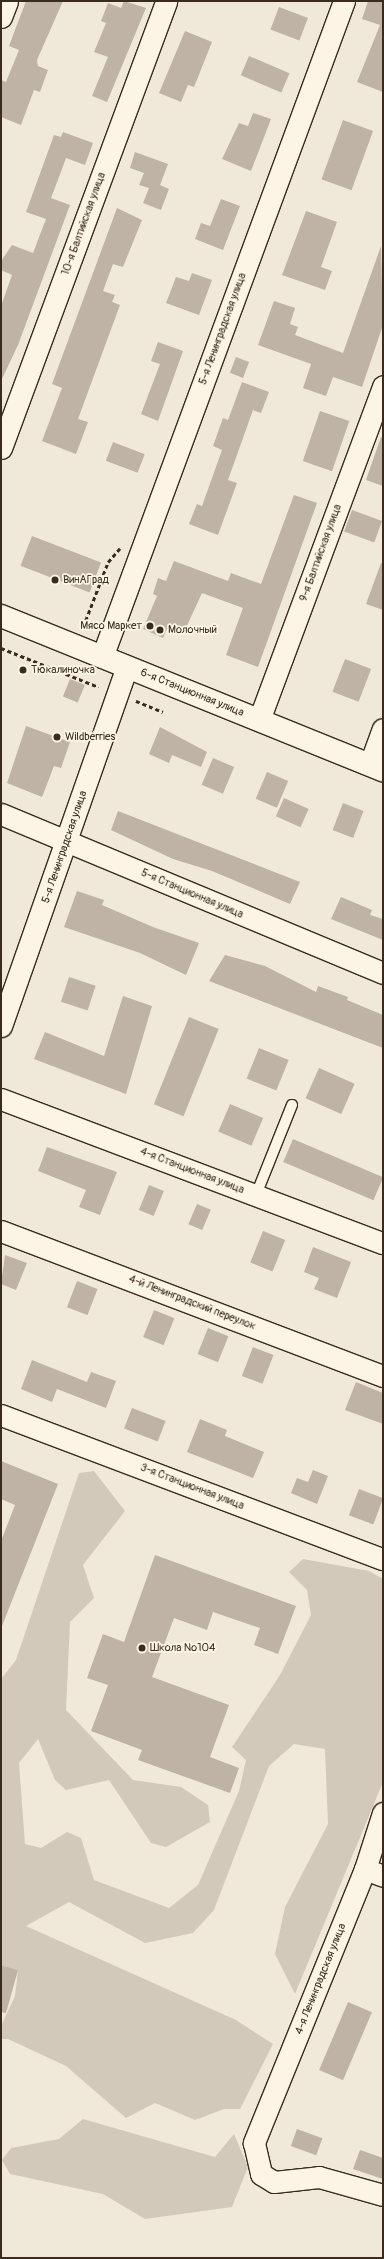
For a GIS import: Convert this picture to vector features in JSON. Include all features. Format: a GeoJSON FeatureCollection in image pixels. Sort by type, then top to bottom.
{"type":"FeatureCollection","features":[{"type":"Feature","properties":{"kind":"main road","name":"6-я Станционная улица"},"geometry":{"type":"LineString","coordinates":[[1,616],[376,767]]}},
{"type":"Feature","properties":{"kind":"street"},"geometry":{"type":"LineString","coordinates":[[1,17],[7,1]]}},
{"type":"Feature","properties":{"kind":"street","name":"10-я Балтийская улица"},"geometry":{"type":"LineString","coordinates":[[1,448],[166,1]]}},
{"type":"Feature","properties":{"kind":"street","name":"5-я Ленинградская улица"},"geometry":{"type":"LineString","coordinates":[[102,657],[344,1]]}},
{"type":"Feature","properties":{"kind":"street","name":"9-я Балтийская улица"},"geometry":{"type":"LineString","coordinates":[[259,720],[383,386]]}},
{"type":"Feature","properties":{"kind":"street","name":"5-я Ленинградская улица"},"geometry":{"type":"LineString","coordinates":[[1,1026],[67,842],[127,667]]}},
{"type":"Feature","properties":{"kind":"street"},"geometry":{"type":"LineString","coordinates":[[376,767],[383,729]]}},
{"type":"Feature","properties":{"kind":"street","name":"5-я Станционная улица"},"geometry":{"type":"LineString","coordinates":[[1,814],[383,973]]}},
{"type":"Feature","properties":{"kind":"street","name":"4-я Станционная улица"},"geometry":{"type":"LineString","coordinates":[[1,1099],[383,1243]]}},
{"type":"Feature","properties":{"kind":"street","name":"4-й Ленинградский переулок"},"geometry":{"type":"LineString","coordinates":[[1,1231],[383,1376]]}},
{"type":"Feature","properties":{"kind":"street","name":"3-я Станционная улица"},"geometry":{"type":"LineString","coordinates":[[1,1415],[383,1559]]}},
{"type":"Feature","properties":{"kind":"street","name":"4-я Ленинградская улица"},"geometry":{"type":"LineString","coordinates":[[383,1813],[374,1872],[254,2143],[261,2174],[274,2182],[319,2177],[383,2195]]}},
{"type":"Feature","properties":{"kind":"lane"},"geometry":{"type":"LineString","coordinates":[[256,1195],[292,1105]]}},
{"type":"Feature","properties":{"kind":"path"},"geometry":{"type":"LineString","coordinates":[[1,648],[104,689]]}},
{"type":"Feature","properties":{"kind":"path"},"geometry":{"type":"LineString","coordinates":[[134,700],[163,712]]}},
{"type":"Feature","properties":{"kind":"shaded area"},"geometry":{"type":"Polygon","coordinates":[[[94,1471],[125,1511],[83,1565],[94,1598],[70,1622],[66,1710],[133,1780],[181,1787],[208,1805],[210,1822],[166,1847],[151,1843],[109,1780],[66,1790],[55,1780],[38,1739],[19,1763],[25,1844],[41,1848],[67,1832],[81,1838],[94,1880],[169,1908],[198,1885],[239,1791],[246,1760],[232,1747],[280,1675],[311,1615],[307,1590],[289,1572],[303,1559],[369,1571],[383,1579],[383,1782],[295,1994],[275,1954],[285,1907],[328,1824],[325,1749],[294,1744],[269,1766],[214,1910],[193,1933],[145,1943],[69,1902],[26,1926],[236,2020],[273,2044],[240,2109],[224,2109],[195,2120],[155,2103],[126,2118],[66,2066],[8,2039],[1,2039],[1,2026],[15,1996],[18,1970],[1,1965],[1,1679],[16,1660],[79,1473],[94,1471]]]}},
{"type":"Feature","properties":{"kind":"shaded area"},"geometry":{"type":"Polygon","coordinates":[[[83,2119],[215,2157],[234,2134],[248,2167],[232,2207],[145,2219],[103,2194],[10,2174],[2,2160],[11,2148],[59,2139],[83,2119]]]}},
{"type":"Feature","properties":{"kind":"building"},"geometry":{"type":"Polygon","coordinates":[[[26,1],[63,1],[37,60],[38,66],[48,70],[40,92],[34,90],[21,125],[1,117],[1,80],[6,82],[19,50],[9,46],[26,1]]]}},
{"type":"Feature","properties":{"kind":"building"},"geometry":{"type":"Polygon","coordinates":[[[124,1],[146,8],[107,102],[92,96],[108,57],[94,52],[106,23],[101,21],[108,3],[121,8],[124,1]]]}},
{"type":"Feature","properties":{"kind":"building"},"geometry":{"type":"Polygon","coordinates":[[[368,1],[383,1],[383,92],[357,82],[380,25],[362,19],[368,1]]]}},
{"type":"Feature","properties":{"kind":"building"},"geometry":{"type":"Polygon","coordinates":[[[279,7],[308,18],[299,41],[270,29],[279,7]]]}},
{"type":"Feature","properties":{"kind":"building"},"geometry":{"type":"Polygon","coordinates":[[[185,31],[212,42],[194,87],[188,85],[181,102],[159,93],[185,31]]]}},
{"type":"Feature","properties":{"kind":"building"},"geometry":{"type":"Polygon","coordinates":[[[249,56],[290,73],[281,93],[241,75],[249,56]]]}},
{"type":"Feature","properties":{"kind":"building"},"geometry":{"type":"Polygon","coordinates":[[[253,113],[271,119],[251,171],[222,159],[239,123],[248,126],[253,113]]]}},
{"type":"Feature","properties":{"kind":"building"},"geometry":{"type":"Polygon","coordinates":[[[343,120],[373,131],[352,190],[321,179],[343,120]]]}},
{"type":"Feature","properties":{"kind":"building"},"geometry":{"type":"Polygon","coordinates":[[[63,132],[93,143],[85,165],[66,158],[51,198],[70,205],[18,345],[1,381],[1,306],[12,275],[1,270],[1,261],[12,245],[33,253],[46,219],[26,212],[54,135],[61,137],[63,132]]]}},
{"type":"Feature","properties":{"kind":"building"},"geometry":{"type":"Polygon","coordinates":[[[135,152],[168,164],[160,185],[169,189],[161,210],[143,203],[149,188],[139,185],[144,173],[130,168],[135,152]]]}},
{"type":"Feature","properties":{"kind":"building"},"geometry":{"type":"Polygon","coordinates":[[[221,199],[240,206],[223,250],[195,239],[201,223],[210,226],[221,199]]]}},
{"type":"Feature","properties":{"kind":"building"},"geometry":{"type":"Polygon","coordinates":[[[117,208],[142,220],[123,267],[113,264],[103,291],[115,295],[112,302],[120,305],[78,419],[88,422],[76,454],[42,441],[62,388],[52,384],[117,208]]]}},
{"type":"Feature","properties":{"kind":"building"},"geometry":{"type":"Polygon","coordinates":[[[306,211],[337,222],[321,267],[332,271],[325,290],[282,275],[306,211]]]}},
{"type":"Feature","properties":{"kind":"building"},"geometry":{"type":"Polygon","coordinates":[[[381,246],[383,325],[362,387],[333,377],[326,396],[303,388],[311,364],[258,345],[274,301],[295,308],[290,324],[298,327],[295,335],[343,353],[381,246]]]}},
{"type":"Feature","properties":{"kind":"building"},"geometry":{"type":"Polygon","coordinates":[[[192,273],[212,280],[199,315],[166,303],[176,277],[189,281],[192,273]]]}},
{"type":"Feature","properties":{"kind":"building"},"geometry":{"type":"Polygon","coordinates":[[[158,342],[183,351],[158,421],[141,414],[160,364],[151,361],[158,342]]]}},
{"type":"Feature","properties":{"kind":"building"},"geometry":{"type":"Polygon","coordinates":[[[236,357],[249,362],[243,378],[230,373],[236,357]]]}},
{"type":"Feature","properties":{"kind":"building"},"geometry":{"type":"Polygon","coordinates":[[[242,382],[269,392],[261,413],[253,410],[228,480],[237,483],[218,535],[189,524],[197,504],[202,506],[222,450],[213,446],[223,418],[228,420],[242,382]]]}},
{"type":"Feature","properties":{"kind":"building"},"geometry":{"type":"Polygon","coordinates":[[[320,411],[349,421],[332,471],[303,461],[320,411]]]}},
{"type":"Feature","properties":{"kind":"building"},"geometry":{"type":"Polygon","coordinates":[[[381,437],[383,437],[383,486],[366,480],[381,437]]]}},
{"type":"Feature","properties":{"kind":"building"},"geometry":{"type":"Polygon","coordinates":[[[113,442],[145,454],[138,473],[106,461],[113,442]]]}},
{"type":"Feature","properties":{"kind":"building"},"geometry":{"type":"Polygon","coordinates":[[[294,495],[317,503],[258,667],[226,655],[243,608],[202,593],[185,630],[169,624],[163,638],[143,629],[157,596],[153,594],[158,578],[166,581],[174,561],[228,581],[231,573],[261,584],[294,495]]]}},
{"type":"Feature","properties":{"kind":"building"},"geometry":{"type":"Polygon","coordinates":[[[352,510],[382,521],[374,543],[344,532],[352,510]]]}},
{"type":"Feature","properties":{"kind":"building"},"geometry":{"type":"Polygon","coordinates":[[[32,536],[101,563],[90,592],[21,566],[32,536]]]}},
{"type":"Feature","properties":{"kind":"building"},"geometry":{"type":"Polygon","coordinates":[[[381,563],[383,563],[383,610],[366,604],[381,563]]]}},
{"type":"Feature","properties":{"kind":"building"},"geometry":{"type":"Polygon","coordinates":[[[345,659],[371,669],[359,702],[332,692],[345,659]]]}},
{"type":"Feature","properties":{"kind":"building"},"geometry":{"type":"Polygon","coordinates":[[[70,679],[85,685],[78,703],[63,697],[70,679]]]}},
{"type":"Feature","properties":{"kind":"building"},"geometry":{"type":"Polygon","coordinates":[[[26,726],[70,742],[61,768],[54,766],[42,797],[7,783],[26,726]]]}},
{"type":"Feature","properties":{"kind":"building"},"geometry":{"type":"Polygon","coordinates":[[[160,727],[207,752],[201,767],[172,755],[169,763],[149,754],[160,727]]]}},
{"type":"Feature","properties":{"kind":"building"},"geometry":{"type":"Polygon","coordinates":[[[213,758],[234,767],[223,794],[202,785],[213,758]]]}},
{"type":"Feature","properties":{"kind":"building"},"geometry":{"type":"Polygon","coordinates":[[[267,772],[288,781],[277,808],[256,799],[267,772]]]}},
{"type":"Feature","properties":{"kind":"building"},"geometry":{"type":"Polygon","coordinates":[[[284,798],[309,809],[301,827],[276,816],[284,798]]]}},
{"type":"Feature","properties":{"kind":"building"},"geometry":{"type":"Polygon","coordinates":[[[343,803],[364,811],[353,838],[333,830],[343,803]]]}},
{"type":"Feature","properties":{"kind":"building"},"geometry":{"type":"Polygon","coordinates":[[[118,811],[300,882],[290,904],[212,871],[173,859],[111,830],[118,811]]]}},
{"type":"Feature","properties":{"kind":"building"},"geometry":{"type":"Polygon","coordinates":[[[77,891],[104,900],[102,905],[153,927],[199,943],[186,975],[140,953],[64,927],[77,891]]]}},
{"type":"Feature","properties":{"kind":"building"},"geometry":{"type":"Polygon","coordinates":[[[341,897],[372,910],[370,915],[383,919],[383,940],[331,919],[341,897]]]}},
{"type":"Feature","properties":{"kind":"building"},"geometry":{"type":"Polygon","coordinates":[[[225,955],[265,966],[316,992],[318,986],[348,997],[347,1000],[383,1015],[383,1048],[209,981],[225,955]]]}},
{"type":"Feature","properties":{"kind":"building"},"geometry":{"type":"Polygon","coordinates":[[[69,977],[96,986],[88,1010],[61,1002],[69,977]]]}},
{"type":"Feature","properties":{"kind":"building"},"geometry":{"type":"Polygon","coordinates":[[[123,996],[152,1006],[126,1094],[34,1059],[45,1032],[104,1056],[123,996]]]}},
{"type":"Feature","properties":{"kind":"building"},"geometry":{"type":"Polygon","coordinates":[[[189,1017],[219,1029],[183,1116],[154,1104],[189,1017]]]}},
{"type":"Feature","properties":{"kind":"building"},"geometry":{"type":"Polygon","coordinates":[[[259,1048],[289,1060],[276,1091],[247,1079],[259,1048]]]}},
{"type":"Feature","properties":{"kind":"building"},"geometry":{"type":"Polygon","coordinates":[[[319,1068],[355,1084],[341,1114],[306,1098],[319,1068]]]}},
{"type":"Feature","properties":{"kind":"building"},"geometry":{"type":"Polygon","coordinates":[[[230,1104],[263,1118],[251,1146],[218,1132],[230,1104]]]}},
{"type":"Feature","properties":{"kind":"building"},"geometry":{"type":"Polygon","coordinates":[[[293,1139],[383,1177],[373,1200],[283,1162],[293,1139]]]}},
{"type":"Feature","properties":{"kind":"building"},"geometry":{"type":"Polygon","coordinates":[[[47,1147],[117,1172],[100,1215],[79,1207],[86,1190],[38,1171],[47,1147]]]}},
{"type":"Feature","properties":{"kind":"building"},"geometry":{"type":"Polygon","coordinates":[[[149,1185],[164,1191],[154,1216],[139,1210],[149,1185]]]}},
{"type":"Feature","properties":{"kind":"building"},"geometry":{"type":"Polygon","coordinates":[[[197,1204],[211,1210],[202,1230],[188,1224],[197,1204]]]}},
{"type":"Feature","properties":{"kind":"building"},"geometry":{"type":"Polygon","coordinates":[[[263,1231],[285,1240],[273,1272],[250,1263],[263,1231]]]}},
{"type":"Feature","properties":{"kind":"building"},"geometry":{"type":"Polygon","coordinates":[[[313,1247],[351,1262],[337,1298],[314,1289],[319,1278],[304,1272],[313,1247]]]}},
{"type":"Feature","properties":{"kind":"building"},"geometry":{"type":"Polygon","coordinates":[[[5,1255],[27,1263],[16,1290],[1,1284],[5,1255]]]}},
{"type":"Feature","properties":{"kind":"building"},"geometry":{"type":"Polygon","coordinates":[[[77,1281],[98,1289],[88,1315],[67,1307],[77,1281]]]}},
{"type":"Feature","properties":{"kind":"building"},"geometry":{"type":"Polygon","coordinates":[[[154,1310],[174,1318],[164,1345],[143,1337],[154,1310]]]}},
{"type":"Feature","properties":{"kind":"building"},"geometry":{"type":"Polygon","coordinates":[[[208,1328],[228,1336],[218,1362],[198,1354],[208,1328]]]}},
{"type":"Feature","properties":{"kind":"building"},"geometry":{"type":"Polygon","coordinates":[[[253,1347],[274,1355],[262,1384],[242,1376],[253,1347]]]}},
{"type":"Feature","properties":{"kind":"building"},"geometry":{"type":"Polygon","coordinates":[[[32,1360],[87,1382],[91,1372],[116,1381],[106,1408],[57,1389],[52,1402],[21,1389],[32,1360]]]}},
{"type":"Feature","properties":{"kind":"building"},"geometry":{"type":"Polygon","coordinates":[[[356,1382],[383,1393],[383,1424],[345,1410],[356,1382]]]}},
{"type":"Feature","properties":{"kind":"building"},"geometry":{"type":"Polygon","coordinates":[[[132,1408],[166,1421],[158,1441],[124,1429],[132,1408]]]}},
{"type":"Feature","properties":{"kind":"building"},"geometry":{"type":"Polygon","coordinates":[[[200,1419],[227,1430],[225,1436],[264,1452],[253,1478],[187,1452],[200,1419]]]}},
{"type":"Feature","properties":{"kind":"building"},"geometry":{"type":"Polygon","coordinates":[[[1,1461],[58,1484],[2,1626],[1,1541],[15,1505],[1,1499],[1,1461]]]}},
{"type":"Feature","properties":{"kind":"building"},"geometry":{"type":"Polygon","coordinates":[[[313,1470],[328,1476],[317,1504],[291,1493],[297,1478],[308,1482],[313,1470]]]}},
{"type":"Feature","properties":{"kind":"building"},"geometry":{"type":"Polygon","coordinates":[[[359,1489],[383,1498],[373,1524],[349,1515],[359,1489]]]}},
{"type":"Feature","properties":{"kind":"building","name":"Школа №104"},"geometry":{"type":"Polygon","coordinates":[[[155,1555],[296,1606],[278,1654],[254,1645],[260,1628],[213,1612],[207,1630],[174,1618],[152,1677],[229,1705],[210,1757],[239,1768],[230,1793],[138,1760],[142,1750],[91,1731],[108,1685],[87,1678],[103,1634],[124,1642],[155,1555]]]}},
{"type":"Feature","properties":{"kind":"building"},"geometry":{"type":"Polygon","coordinates":[[[1,1965],[18,1970],[6,2013],[1,2012],[1,1965]]]}},
{"type":"Feature","properties":{"kind":"building"},"geometry":{"type":"Polygon","coordinates":[[[348,2002],[372,2012],[343,2080],[319,2070],[348,2002]]]}},
{"type":"Feature","properties":{"kind":"building"},"geometry":{"type":"Polygon","coordinates":[[[297,2129],[322,2138],[316,2155],[291,2146],[297,2129]]]}},
{"type":"Feature","properties":{"kind":"building"},"geometry":{"type":"Polygon","coordinates":[[[360,2150],[383,2158],[383,2179],[353,2169],[360,2150]]]}},
{"type":"Feature","properties":{"kind":"place","name":"ВинАГрад"},"geometry":{"type":"Point","coordinates":[55,580]}},
{"type":"Feature","properties":{"kind":"place","name":"Мясо Маркет"},"geometry":{"type":"Point","coordinates":[150,626]}},
{"type":"Feature","properties":{"kind":"place","name":"Молочный"},"geometry":{"type":"Point","coordinates":[160,630]}},
{"type":"Feature","properties":{"kind":"place","name":"Тюкалиночка"},"geometry":{"type":"Point","coordinates":[23,670]}},
{"type":"Feature","properties":{"kind":"place","name":"Wildberries"},"geometry":{"type":"Point","coordinates":[57,737]}},
{"type":"Feature","properties":{"kind":"place","name":"Школа №104"},"geometry":{"type":"Point","coordinates":[142,1648]}}]}
